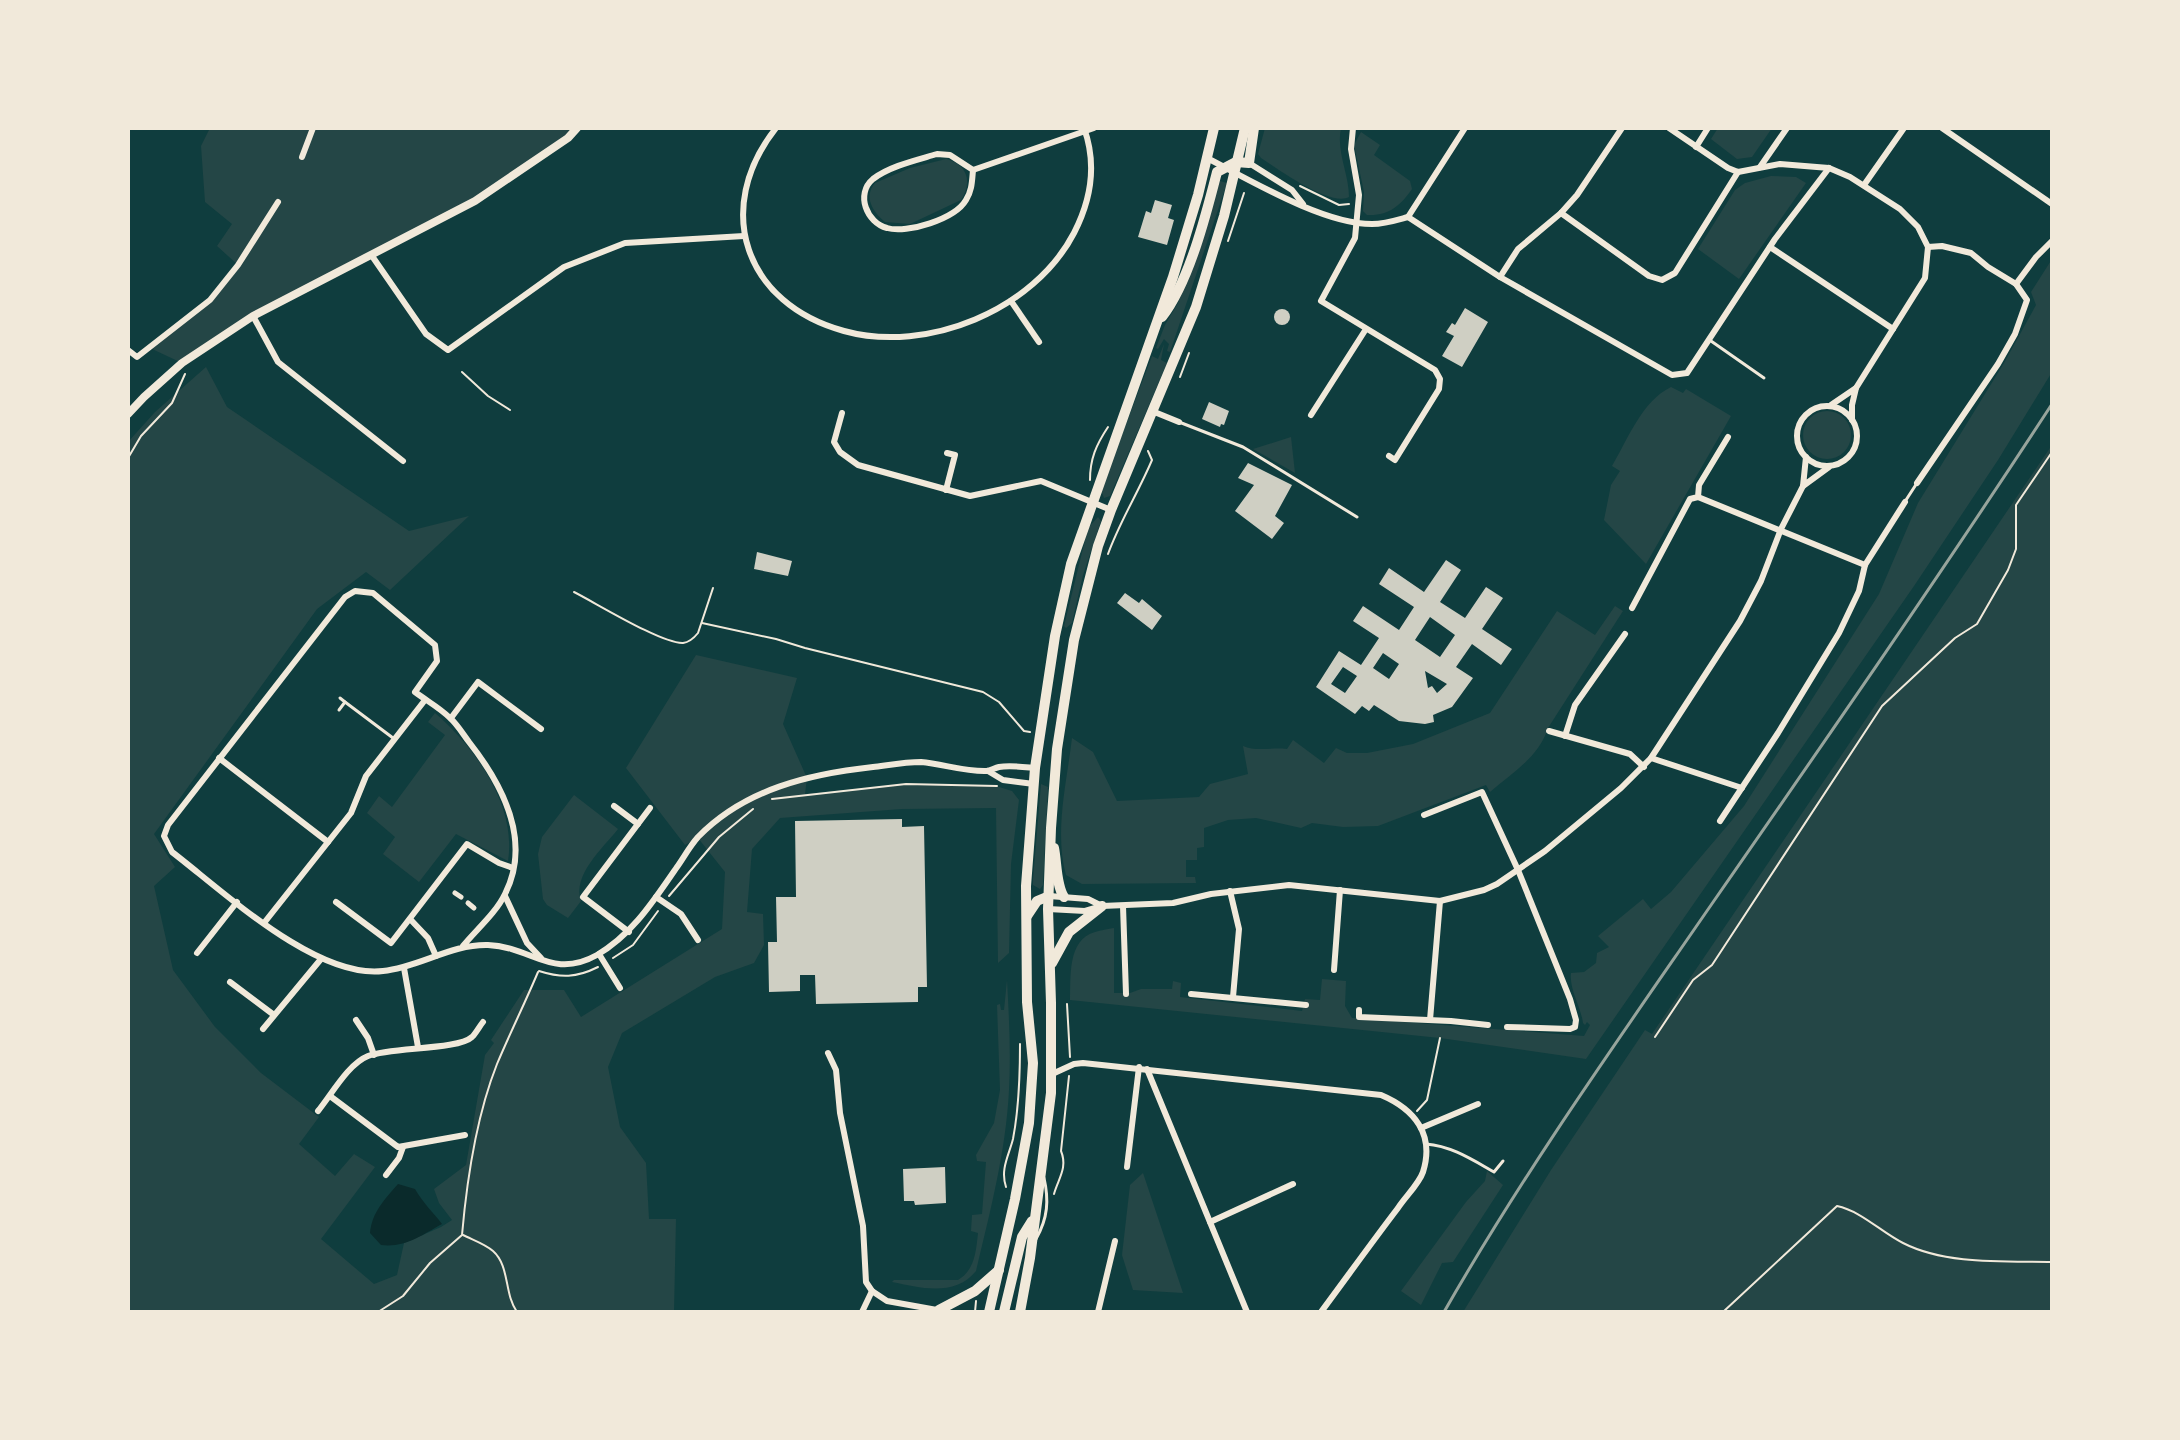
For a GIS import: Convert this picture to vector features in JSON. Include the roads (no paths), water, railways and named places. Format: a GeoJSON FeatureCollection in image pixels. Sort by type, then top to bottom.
{"type":"FeatureCollection","features":[{"type":"Feature","properties":{"kind":"highway"},"geometry":{"type":"LineString","coordinates":[[989,1312],[1029,1123],[1033,1063],[1027,1002],[1026,886],[1035,768],[1055,636],[1091,502],[1156,325],[1194,209],[1214,128]]}},
{"type":"Feature","properties":{"kind":"highway"},"geometry":{"type":"LineString","coordinates":[[1240,166],[1245,128]]}},
{"type":"Feature","properties":{"kind":"highway"},"geometry":{"type":"LineString","coordinates":[[1020,1312],[1042,1166],[1050,1075],[1050,835],[1074,640],[1098,546],[1196,307],[1254,128]]}},
{"type":"Feature","properties":{"kind":"highway"},"geometry":{"type":"LineString","coordinates":[[1156,325],[1174,302],[1217,172],[1223,166],[1240,166]]}},
{"type":"Feature","properties":{"kind":"highway"},"geometry":{"type":"LineString","coordinates":[[1035,768],[1055,776]]}},
{"type":"Feature","properties":{"kind":"highway"},"geometry":{"type":"LineString","coordinates":[[1034,784],[1055,776]]}},
{"type":"Feature","properties":{"kind":"highway"},"geometry":{"type":"LineString","coordinates":[[1050,835],[1059,869],[1059,888],[1064,897]]}},
{"type":"Feature","properties":{"kind":"highway"},"geometry":{"type":"LineString","coordinates":[[1026,886],[1037,901],[1048,909]]}},
{"type":"Feature","properties":{"kind":"highway"},"geometry":{"type":"LineString","coordinates":[[1026,918],[1037,901],[1049,896]]}},
{"type":"Feature","properties":{"kind":"highway"},"geometry":{"type":"LineString","coordinates":[[1050,968],[1069,932],[1102,906]]}},
{"type":"Feature","properties":{"kind":"highway"},"geometry":{"type":"LineString","coordinates":[[1004,1312],[1022,1237],[1035,1216]]}},
{"type":"Feature","properties":{"kind":"highway"},"geometry":{"type":"LineString","coordinates":[[943,1311],[975,1291],[1000,1269]]}},
{"type":"Feature","properties":{"kind":"street"},"geometry":{"type":"LineString","coordinates":[[302,157],[313,128]]}},
{"type":"Feature","properties":{"kind":"street"},"geometry":{"type":"LineString","coordinates":[[128,414],[197,353],[253,316],[475,201],[568,138],[577,128]]}},
{"type":"Feature","properties":{"kind":"street"},"geometry":{"type":"LineString","coordinates":[[776,128],[748,176],[743,206],[744,236],[754,264],[778,295],[793,308],[820,323],[853,334],[906,335],[943,329],[978,318],[1011,301],[1054,264],[1077,227],[1086,205],[1092,178],[1092,159],[1085,130]]}},
{"type":"Feature","properties":{"kind":"street"},"geometry":{"type":"LineString","coordinates":[[973,170],[1094,128]]}},
{"type":"Feature","properties":{"kind":"street"},"geometry":{"type":"LineString","coordinates":[[1353,128],[1351,149],[1358,203],[1355,238],[1321,301],[1435,370],[1440,379],[1439,389],[1395,460],[1389,456]]}},
{"type":"Feature","properties":{"kind":"street"},"geometry":{"type":"LineString","coordinates":[[1408,217],[1465,128]]}},
{"type":"Feature","properties":{"kind":"street"},"geometry":{"type":"LineString","coordinates":[[1504,279],[1518,249],[1561,213],[1577,195],[1622,128]]}},
{"type":"Feature","properties":{"kind":"street"},"geometry":{"type":"LineString","coordinates":[[1669,128],[1738,172],[1802,164],[1829,168],[1864,185],[1900,209],[1918,227],[1928,247],[1925,278],[1856,388],[1852,420]]}},
{"type":"Feature","properties":{"kind":"street"},"geometry":{"type":"LineString","coordinates":[[1696,147],[1708,128]]}},
{"type":"Feature","properties":{"kind":"street"},"geometry":{"type":"LineString","coordinates":[[1760,167],[1787,128]]}},
{"type":"Feature","properties":{"kind":"street"},"geometry":{"type":"LineString","coordinates":[[1864,185],[1904,128]]}},
{"type":"Feature","properties":{"kind":"street"},"geometry":{"type":"LineString","coordinates":[[1942,128],[2052,204]]}},
{"type":"Feature","properties":{"kind":"street"},"geometry":{"type":"LineString","coordinates":[[937,154],[950,155],[973,170],[972,188],[965,202],[956,211],[929,224],[896,230],[883,228],[866,208],[863,199],[866,187],[874,178],[937,154]]}},
{"type":"Feature","properties":{"kind":"street"},"geometry":{"type":"LineString","coordinates":[[1207,158],[1223,166]]}},
{"type":"Feature","properties":{"kind":"street"},"geometry":{"type":"LineString","coordinates":[[1240,166],[1292,190],[1303,204]]}},
{"type":"Feature","properties":{"kind":"street"},"geometry":{"type":"LineString","coordinates":[[1240,166],[1285,199],[1355,222],[1380,223],[1408,217],[1504,279],[1672,375],[1687,373],[1770,247],[1829,168]]}},
{"type":"Feature","properties":{"kind":"street"},"geometry":{"type":"LineString","coordinates":[[1561,213],[1649,276],[1662,280],[1675,273],[1738,172]]}},
{"type":"Feature","properties":{"kind":"street"},"geometry":{"type":"LineString","coordinates":[[128,350],[137,357],[210,300],[238,265],[278,202]]}},
{"type":"Feature","properties":{"kind":"street"},"geometry":{"type":"LineString","coordinates":[[372,256],[426,334],[448,350],[564,267],[625,243],[744,236]]}},
{"type":"Feature","properties":{"kind":"street"},"geometry":{"type":"LineString","coordinates":[[2016,284],[2052,241]]}},
{"type":"Feature","properties":{"kind":"street"},"geometry":{"type":"LineString","coordinates":[[1917,483],[2015,334],[2027,300],[2016,284],[1971,253],[1942,246],[1928,247]]}},
{"type":"Feature","properties":{"kind":"street"},"geometry":{"type":"LineString","coordinates":[[1770,247],[1893,329]]}},
{"type":"Feature","properties":{"kind":"street"},"geometry":{"type":"LineString","coordinates":[[1011,301],[1039,342]]}},
{"type":"Feature","properties":{"kind":"street"},"geometry":{"type":"LineString","coordinates":[[253,316],[278,362],[403,461]]}},
{"type":"Feature","properties":{"kind":"street"},"geometry":{"type":"LineString","coordinates":[[1311,415],[1366,329]]}},
{"type":"Feature","properties":{"kind":"street"},"geometry":{"type":"LineString","coordinates":[[1048,909],[1085,911],[1102,906],[1173,903],[1230,891],[1289,885],[1440,901],[1484,890],[1518,870],[1545,851],[1651,758],[1740,621],[1761,581],[1781,529],[1803,486],[1806,457],[1798,440],[1802,421],[1808,413],[1837,403],[1856,388]]}},
{"type":"Feature","properties":{"kind":"street"},"geometry":{"type":"LineString","coordinates":[[1803,486],[1821,471],[1849,456],[1855,448],[1856,429],[1852,420],[1846,413],[1827,406]]}},
{"type":"Feature","properties":{"kind":"street"},"geometry":{"type":"LineString","coordinates":[[1152,411],[1179,422]]}},
{"type":"Feature","properties":{"kind":"street"},"geometry":{"type":"LineString","coordinates":[[842,413],[834,442],[848,460],[858,465],[970,496],[1041,481],[1111,510]]}},
{"type":"Feature","properties":{"kind":"street"},"geometry":{"type":"LineString","coordinates":[[1698,497],[1699,485],[1728,437]]}},
{"type":"Feature","properties":{"kind":"street"},"geometry":{"type":"LineString","coordinates":[[946,490],[955,455],[947,453]]}},
{"type":"Feature","properties":{"kind":"street"},"geometry":{"type":"LineString","coordinates":[[1806,457],[1823,466],[1833,466]]}},
{"type":"Feature","properties":{"kind":"street"},"geometry":{"type":"LineString","coordinates":[[1632,608],[1690,499],[1698,497],[1865,565]]}},
{"type":"Feature","properties":{"kind":"street"},"geometry":{"type":"LineString","coordinates":[[1720,821],[1839,633],[1859,591],[1865,565],[1905,502]]}},
{"type":"Feature","properties":{"kind":"street"},"geometry":{"type":"LineString","coordinates":[[463,946],[505,896],[516,851],[515,832],[507,802],[492,775],[451,718],[415,692],[437,661],[435,645],[373,593],[355,591],[345,597],[219,758],[168,825],[164,836],[172,852],[264,923],[321,959],[349,967],[379,972],[404,968],[463,946],[490,945],[517,949],[558,966],[577,965],[599,954],[629,932],[697,838],[733,808],[767,789],[833,771],[920,762],[987,771],[1003,780],[1034,784]]}},
{"type":"Feature","properties":{"kind":"street"},"geometry":{"type":"LineString","coordinates":[[1565,736],[1575,705],[1625,634]]}},
{"type":"Feature","properties":{"kind":"street"},"geometry":{"type":"LineString","coordinates":[[451,718],[478,682],[541,729]]}},
{"type":"Feature","properties":{"kind":"street"},"geometry":{"type":"LineString","coordinates":[[264,923],[351,813],[366,776],[425,700]]}},
{"type":"Feature","properties":{"kind":"street"},"geometry":{"type":"LineString","coordinates":[[1549,731],[1630,754],[1644,767]]}},
{"type":"Feature","properties":{"kind":"street"},"geometry":{"type":"LineString","coordinates":[[219,758],[328,842]]}},
{"type":"Feature","properties":{"kind":"street"},"geometry":{"type":"LineString","coordinates":[[1651,758],[1742,788]]}},
{"type":"Feature","properties":{"kind":"street"},"geometry":{"type":"LineString","coordinates":[[987,771],[1002,766],[1035,768]]}},
{"type":"Feature","properties":{"kind":"street"},"geometry":{"type":"LineString","coordinates":[[1424,815],[1482,792],[1518,870],[1570,999],[1577,1028],[1507,1027]]}},
{"type":"Feature","properties":{"kind":"street"},"geometry":{"type":"LineString","coordinates":[[614,806],[638,824]]}},
{"type":"Feature","properties":{"kind":"street"},"geometry":{"type":"LineString","coordinates":[[629,932],[583,897],[650,808]]}},
{"type":"Feature","properties":{"kind":"street"},"geometry":{"type":"LineString","coordinates":[[336,902],[391,943],[467,844],[513,868]]}},
{"type":"Feature","properties":{"kind":"street"},"geometry":{"type":"LineString","coordinates":[[1334,970],[1340,890]]}},
{"type":"Feature","properties":{"kind":"street"},"geometry":{"type":"LineString","coordinates":[[1230,891],[1239,929],[1233,997]]}},
{"type":"Feature","properties":{"kind":"street"},"geometry":{"type":"LineString","coordinates":[[455,893],[461,897]]}},
{"type":"Feature","properties":{"kind":"street"},"geometry":{"type":"LineString","coordinates":[[505,896],[527,943],[544,960]]}},
{"type":"Feature","properties":{"kind":"street"},"geometry":{"type":"LineString","coordinates":[[1049,896],[1088,899],[1102,906]]}},
{"type":"Feature","properties":{"kind":"street"},"geometry":{"type":"LineString","coordinates":[[656,897],[681,914],[698,940]]}},
{"type":"Feature","properties":{"kind":"street"},"geometry":{"type":"LineString","coordinates":[[1430,1020],[1440,901]]}},
{"type":"Feature","properties":{"kind":"street"},"geometry":{"type":"LineString","coordinates":[[197,953],[237,902]]}},
{"type":"Feature","properties":{"kind":"street"},"geometry":{"type":"LineString","coordinates":[[468,903],[474,908]]}},
{"type":"Feature","properties":{"kind":"street"},"geometry":{"type":"LineString","coordinates":[[1123,906],[1126,994]]}},
{"type":"Feature","properties":{"kind":"street"},"geometry":{"type":"LineString","coordinates":[[410,919],[428,938],[436,956]]}},
{"type":"Feature","properties":{"kind":"street"},"geometry":{"type":"LineString","coordinates":[[599,954],[620,988]]}},
{"type":"Feature","properties":{"kind":"street"},"geometry":{"type":"LineString","coordinates":[[263,1029],[321,959]]}},
{"type":"Feature","properties":{"kind":"street"},"geometry":{"type":"LineString","coordinates":[[404,968],[418,1047]]}},
{"type":"Feature","properties":{"kind":"street"},"geometry":{"type":"LineString","coordinates":[[230,982],[274,1015]]}},
{"type":"Feature","properties":{"kind":"street"},"geometry":{"type":"LineString","coordinates":[[1191,994],[1306,1005]]}},
{"type":"Feature","properties":{"kind":"street"},"geometry":{"type":"LineString","coordinates":[[1359,1010],[1359,1017],[1488,1025]]}},
{"type":"Feature","properties":{"kind":"street"},"geometry":{"type":"LineString","coordinates":[[356,1020],[368,1038],[374,1055]]}},
{"type":"Feature","properties":{"kind":"street"},"geometry":{"type":"LineString","coordinates":[[318,1111],[354,1067],[368,1056],[458,1044],[471,1039],[483,1022]]}},
{"type":"Feature","properties":{"kind":"street"},"geometry":{"type":"LineString","coordinates":[[828,1053],[836,1070],[840,1113],[863,1226],[866,1282],[872,1291],[887,1301],[943,1311]]}},
{"type":"Feature","properties":{"kind":"street"},"geometry":{"type":"LineString","coordinates":[[1050,1075],[1083,1063],[1143,1068],[1381,1095],[1414,1115],[1426,1144],[1423,1174],[1321,1312]]}},
{"type":"Feature","properties":{"kind":"street"},"geometry":{"type":"LineString","coordinates":[[1127,1167],[1143,1068]]}},
{"type":"Feature","properties":{"kind":"street"},"geometry":{"type":"LineString","coordinates":[[1143,1068],[1247,1312]]}},
{"type":"Feature","properties":{"kind":"street"},"geometry":{"type":"LineString","coordinates":[[330,1096],[385,1140],[403,1147],[465,1135]]}},
{"type":"Feature","properties":{"kind":"street"},"geometry":{"type":"LineString","coordinates":[[1421,1128],[1478,1104]]}},
{"type":"Feature","properties":{"kind":"street"},"geometry":{"type":"LineString","coordinates":[[386,1175],[403,1147]]}},
{"type":"Feature","properties":{"kind":"street"},"geometry":{"type":"LineString","coordinates":[[1210,1222],[1293,1184]]}},
{"type":"Feature","properties":{"kind":"street"},"geometry":{"type":"LineString","coordinates":[[1098,1312],[1115,1241]]}},
{"type":"Feature","properties":{"kind":"street"},"geometry":{"type":"LineString","coordinates":[[862,1312],[872,1291]]}},
{"type":"Feature","properties":{"kind":"lane"},"geometry":{"type":"LineString","coordinates":[[1709,340],[1764,378]]}},
{"type":"Feature","properties":{"kind":"lane"},"geometry":{"type":"LineString","coordinates":[[1179,422],[1243,447],[1357,517]]}},
{"type":"Feature","properties":{"kind":"lane"},"geometry":{"type":"LineString","coordinates":[[1905,502],[1917,483]]}},
{"type":"Feature","properties":{"kind":"lane"},"geometry":{"type":"LineString","coordinates":[[340,698],[394,739]]}},
{"type":"Feature","properties":{"kind":"lane"},"geometry":{"type":"LineString","coordinates":[[339,710],[345,702]]}},
{"type":"Feature","properties":{"kind":"lane"},"geometry":{"type":"LineString","coordinates":[[1426,1144],[1451,1149],[1494,1172],[1503,1161]]}},
{"type":"Feature","properties":{"kind":"lane"},"geometry":{"type":"LineString","coordinates":[[1031,1249],[1042,1229],[1049,1200],[1042,1166]]}},
{"type":"Feature","properties":{"kind":"railway"},"geometry":{"type":"LineString","coordinates":[[1444,1312],[1506,1208],[1572,1107],[2052,404]]}}]}
